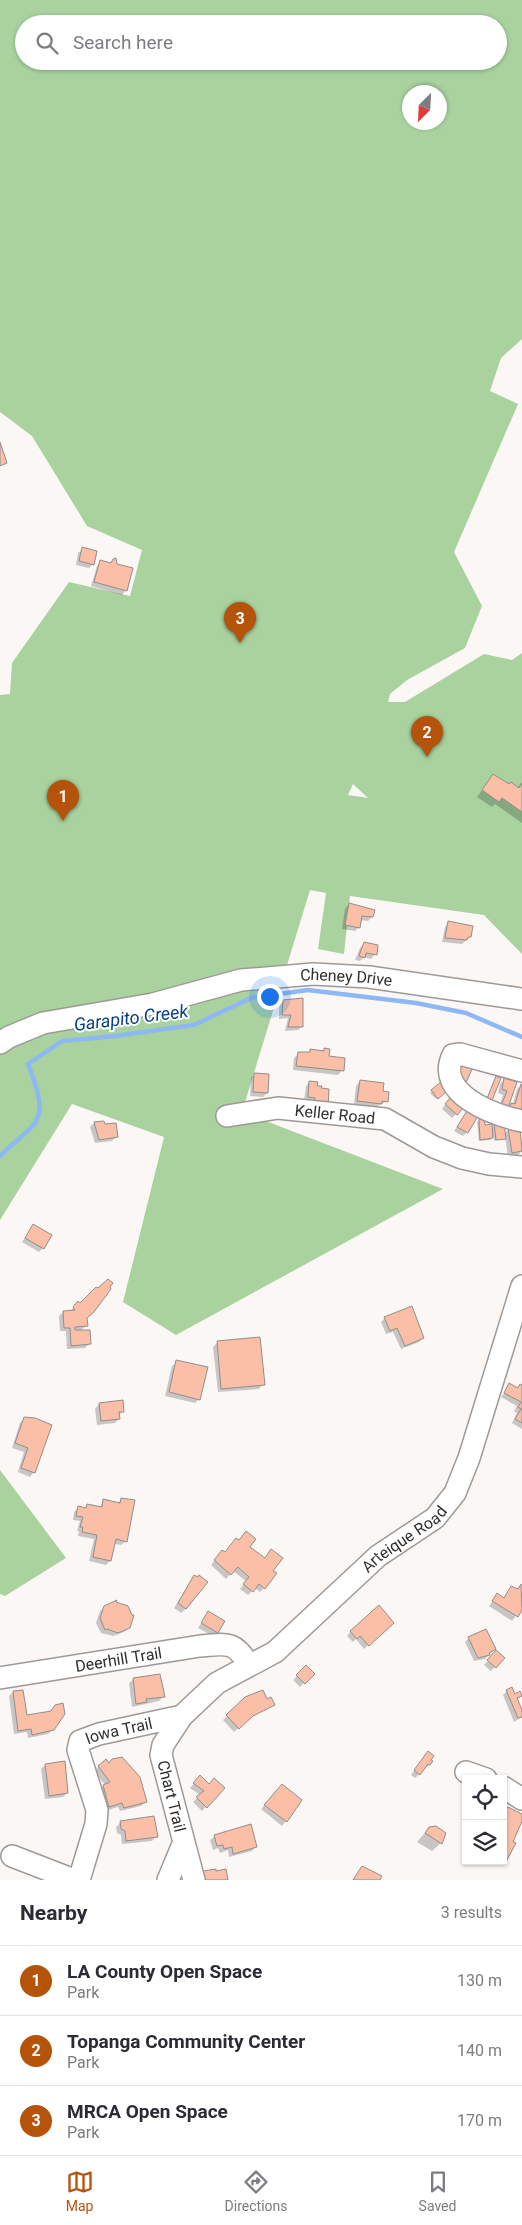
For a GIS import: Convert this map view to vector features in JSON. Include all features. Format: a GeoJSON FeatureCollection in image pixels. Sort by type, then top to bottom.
{"type":"FeatureCollection","features":[{"type":"Feature","properties":{"kind":"street","name":"Cheney Drive"},"geometry":{"type":"LineString","coordinates":[[0,1043],[9,1036],[43,1023],[154,1004],[241,980],[314,974],[369,977],[522,999]]}},
{"type":"Feature","properties":{"kind":"street"},"geometry":{"type":"LineString","coordinates":[[522,1071],[460,1054],[453,1055],[449,1064],[452,1084],[466,1096],[483,1109],[522,1121]]}},
{"type":"Feature","properties":{"kind":"street","name":"Keller Road"},"geometry":{"type":"LineString","coordinates":[[227,1116],[278,1108],[385,1119],[434,1147],[462,1158],[489,1164],[522,1167]]}},
{"type":"Feature","properties":{"kind":"street","name":"Arteique Road"},"geometry":{"type":"LineString","coordinates":[[182,1716],[217,1683],[275,1652],[378,1556],[435,1518],[455,1493],[469,1458],[522,1286]]}},
{"type":"Feature","properties":{"kind":"street","name":"Deerhill Trail"},"geometry":{"type":"LineString","coordinates":[[0,1678],[200,1646],[229,1644],[236,1647],[249,1665]]}},
{"type":"Feature","properties":{"kind":"street","name":"Chart Trail"},"geometry":{"type":"LineString","coordinates":[[182,1716],[163,1745],[161,1755],[194,1880]]}},
{"type":"Feature","properties":{"kind":"street","name":"Iowa Trail"},"geometry":{"type":"LineString","coordinates":[[79,1880],[96,1824],[96,1810],[78,1750],[80,1741],[99,1734],[182,1716]]}},
{"type":"Feature","properties":{"kind":"street"},"geometry":{"type":"LineString","coordinates":[[507,1790],[522,1799]]}},
{"type":"Feature","properties":{"kind":"street"},"geometry":{"type":"LineString","coordinates":[[168,1880],[183,1844]]}},
{"type":"Feature","properties":{"kind":"street"},"geometry":{"type":"LineString","coordinates":[[12,1856],[74,1880]]}},
{"type":"Feature","properties":{"kind":"green space"},"geometry":{"type":"Polygon","coordinates":[[[0,0],[522,0],[522,339],[501,358],[490,391],[518,404],[454,552],[482,606],[465,648],[407,680],[390,694],[388,702],[405,702],[484,654],[512,660],[522,653],[522,954],[484,915],[350,896],[344,954],[318,949],[326,893],[310,890],[242,1112],[443,1189],[176,1335],[123,1302],[164,1137],[72,1104],[0,1220],[0,695],[10,694],[12,663],[69,582],[130,596],[142,550],[87,526],[32,436],[0,412],[0,0]],[[353,784],[348,795],[368,798],[353,784]]]}},
{"type":"Feature","properties":{"kind":"green space"},"geometry":{"type":"Polygon","coordinates":[[[0,1470],[66,1558],[5,1596],[0,1594],[0,1470]]]}},
{"type":"Feature","properties":{"kind":"building"},"geometry":{"type":"Polygon","coordinates":[[[0,442],[7,463],[0,466],[0,442]]]}},
{"type":"Feature","properties":{"kind":"building"},"geometry":{"type":"Polygon","coordinates":[[[82,547],[97,551],[94,565],[79,561],[82,547]]]}},
{"type":"Feature","properties":{"kind":"building"},"geometry":{"type":"Polygon","coordinates":[[[116,558],[117,564],[133,568],[127,591],[94,582],[100,560],[111,563],[116,558]]]}},
{"type":"Feature","properties":{"kind":"building"},"geometry":{"type":"Polygon","coordinates":[[[493,774],[519,788],[522,783],[522,812],[502,798],[499,802],[482,790],[493,774]]]}},
{"type":"Feature","properties":{"kind":"building"},"geometry":{"type":"Polygon","coordinates":[[[349,903],[375,910],[373,917],[362,916],[360,928],[345,925],[349,903]]]}},
{"type":"Feature","properties":{"kind":"building"},"geometry":{"type":"Polygon","coordinates":[[[448,921],[473,926],[471,937],[468,937],[467,940],[445,938],[448,921]]]}},
{"type":"Feature","properties":{"kind":"building"},"geometry":{"type":"Polygon","coordinates":[[[364,942],[378,945],[377,955],[366,953],[365,958],[359,956],[364,942]]]}},
{"type":"Feature","properties":{"kind":"building"},"geometry":{"type":"Polygon","coordinates":[[[303,998],[303,1027],[288,1027],[291,1015],[282,1015],[283,1000],[303,998]]]}},
{"type":"Feature","properties":{"kind":"building"},"geometry":{"type":"Polygon","coordinates":[[[324,1048],[330,1049],[329,1056],[345,1058],[344,1071],[296,1066],[298,1052],[310,1052],[310,1049],[324,1051],[324,1048]]]}},
{"type":"Feature","properties":{"kind":"building"},"geometry":{"type":"Polygon","coordinates":[[[462,1062],[471,1066],[472,1069],[465,1085],[456,1078],[462,1062]]]}},
{"type":"Feature","properties":{"kind":"building"},"geometry":{"type":"Polygon","coordinates":[[[254,1073],[269,1074],[268,1093],[253,1092],[254,1073]]]}},
{"type":"Feature","properties":{"kind":"building"},"geometry":{"type":"Polygon","coordinates":[[[496,1076],[501,1078],[491,1103],[486,1101],[496,1076]]]}},
{"type":"Feature","properties":{"kind":"building"},"geometry":{"type":"Polygon","coordinates":[[[504,1078],[517,1082],[508,1108],[501,1106],[507,1091],[502,1089],[504,1078]]]}},
{"type":"Feature","properties":{"kind":"building"},"geometry":{"type":"Polygon","coordinates":[[[360,1080],[384,1083],[383,1091],[389,1092],[388,1102],[382,1101],[382,1104],[357,1101],[360,1080]]]}},
{"type":"Feature","properties":{"kind":"building"},"geometry":{"type":"Polygon","coordinates":[[[309,1081],[318,1082],[317,1086],[329,1089],[328,1108],[314,1107],[315,1098],[308,1097],[309,1081]]]}},
{"type":"Feature","properties":{"kind":"building"},"geometry":{"type":"Polygon","coordinates":[[[442,1081],[447,1091],[438,1099],[431,1090],[442,1081]]]}},
{"type":"Feature","properties":{"kind":"building"},"geometry":{"type":"Polygon","coordinates":[[[521,1084],[522,1111],[510,1108],[511,1103],[515,1104],[521,1084]]]}},
{"type":"Feature","properties":{"kind":"building"},"geometry":{"type":"Polygon","coordinates":[[[453,1094],[466,1105],[457,1115],[445,1104],[453,1094]]]}},
{"type":"Feature","properties":{"kind":"building"},"geometry":{"type":"Polygon","coordinates":[[[468,1109],[479,1114],[468,1133],[457,1127],[468,1109]]]}},
{"type":"Feature","properties":{"kind":"building"},"geometry":{"type":"Polygon","coordinates":[[[484,1118],[485,1125],[492,1124],[493,1138],[480,1140],[479,1119],[484,1118]]]}},
{"type":"Feature","properties":{"kind":"building"},"geometry":{"type":"Polygon","coordinates":[[[104,1121],[105,1124],[116,1123],[118,1137],[99,1140],[94,1122],[104,1121]]]}},
{"type":"Feature","properties":{"kind":"building"},"geometry":{"type":"Polygon","coordinates":[[[504,1122],[506,1139],[496,1140],[494,1123],[504,1122]]]}},
{"type":"Feature","properties":{"kind":"building"},"geometry":{"type":"Polygon","coordinates":[[[508,1128],[520,1128],[522,1151],[512,1153],[508,1128]]]}},
{"type":"Feature","properties":{"kind":"building"},"geometry":{"type":"Polygon","coordinates":[[[33,1224],[52,1235],[44,1249],[25,1238],[33,1224]]]}},
{"type":"Feature","properties":{"kind":"building"},"geometry":{"type":"Polygon","coordinates":[[[108,1279],[113,1283],[110,1287],[111,1289],[94,1312],[87,1318],[88,1326],[75,1327],[75,1330],[90,1330],[91,1344],[71,1346],[70,1328],[64,1328],[63,1311],[75,1310],[73,1307],[78,1301],[80,1303],[96,1287],[98,1288],[108,1279]]]}},
{"type":"Feature","properties":{"kind":"building"},"geometry":{"type":"Polygon","coordinates":[[[412,1306],[424,1338],[405,1346],[397,1328],[390,1331],[384,1317],[412,1306]]]}},
{"type":"Feature","properties":{"kind":"building"},"geometry":{"type":"Polygon","coordinates":[[[260,1337],[265,1385],[221,1389],[217,1341],[260,1337]]]}},
{"type":"Feature","properties":{"kind":"building"},"geometry":{"type":"Polygon","coordinates":[[[176,1360],[208,1367],[200,1400],[169,1392],[176,1360]]]}},
{"type":"Feature","properties":{"kind":"building"},"geometry":{"type":"Polygon","coordinates":[[[509,1383],[518,1388],[520,1384],[522,1385],[522,1423],[515,1419],[521,1409],[518,1407],[521,1402],[504,1393],[509,1383]]]}},
{"type":"Feature","properties":{"kind":"building"},"geometry":{"type":"Polygon","coordinates":[[[123,1400],[124,1412],[119,1412],[120,1419],[101,1421],[99,1403],[123,1400]]]}},
{"type":"Feature","properties":{"kind":"building"},"geometry":{"type":"Polygon","coordinates":[[[24,1417],[35,1418],[52,1425],[35,1473],[21,1468],[28,1448],[15,1443],[24,1417]]]}},
{"type":"Feature","properties":{"kind":"building"},"geometry":{"type":"Polygon","coordinates":[[[121,1498],[135,1500],[127,1542],[116,1539],[111,1561],[93,1557],[97,1535],[82,1532],[83,1527],[80,1527],[83,1517],[76,1516],[78,1506],[86,1508],[87,1504],[102,1507],[103,1499],[120,1503],[121,1498]]]}},
{"type":"Feature","properties":{"kind":"building"},"geometry":{"type":"Polygon","coordinates":[[[246,1531],[256,1539],[250,1547],[265,1558],[271,1549],[283,1558],[273,1571],[277,1573],[265,1589],[259,1584],[253,1592],[243,1584],[249,1577],[238,1567],[231,1575],[214,1560],[222,1550],[225,1552],[236,1538],[239,1540],[246,1531]]]}},
{"type":"Feature","properties":{"kind":"building"},"geometry":{"type":"Polygon","coordinates":[[[194,1575],[198,1577],[199,1575],[208,1582],[186,1609],[178,1603],[194,1575]]]}},
{"type":"Feature","properties":{"kind":"building"},"geometry":{"type":"Polygon","coordinates":[[[521,1584],[522,1610],[518,1617],[492,1601],[497,1593],[504,1598],[511,1586],[518,1589],[521,1584]]]}},
{"type":"Feature","properties":{"kind":"building"},"geometry":{"type":"Polygon","coordinates":[[[117,1600],[116,1602],[128,1606],[132,1615],[134,1615],[130,1628],[118,1633],[105,1630],[100,1618],[104,1606],[117,1600]]]}},
{"type":"Feature","properties":{"kind":"building"},"geometry":{"type":"Polygon","coordinates":[[[379,1605],[394,1623],[369,1646],[360,1636],[357,1639],[350,1631],[379,1605]]]}},
{"type":"Feature","properties":{"kind":"building"},"geometry":{"type":"Polygon","coordinates":[[[208,1611],[225,1621],[218,1633],[201,1623],[208,1611]]]}},
{"type":"Feature","properties":{"kind":"building"},"geometry":{"type":"Polygon","coordinates":[[[486,1629],[496,1649],[489,1653],[490,1655],[478,1658],[468,1637],[486,1629]]]}},
{"type":"Feature","properties":{"kind":"building"},"geometry":{"type":"Polygon","coordinates":[[[496,1650],[505,1658],[496,1668],[487,1660],[496,1650]]]}},
{"type":"Feature","properties":{"kind":"building"},"geometry":{"type":"Polygon","coordinates":[[[306,1665],[315,1674],[305,1684],[296,1675],[306,1665]]]}},
{"type":"Feature","properties":{"kind":"building"},"geometry":{"type":"Polygon","coordinates":[[[160,1674],[165,1697],[146,1699],[147,1702],[136,1704],[133,1678],[160,1674]]]}},
{"type":"Feature","properties":{"kind":"building"},"geometry":{"type":"Polygon","coordinates":[[[512,1687],[515,1694],[520,1691],[522,1696],[517,1698],[522,1710],[522,1717],[518,1718],[506,1690],[512,1687]]]}},
{"type":"Feature","properties":{"kind":"building"},"geometry":{"type":"Polygon","coordinates":[[[23,1690],[27,1715],[51,1711],[55,1705],[63,1703],[65,1714],[54,1730],[32,1735],[31,1729],[18,1731],[13,1691],[23,1690]]]}},
{"type":"Feature","properties":{"kind":"building"},"geometry":{"type":"Polygon","coordinates":[[[263,1690],[267,1699],[271,1697],[275,1705],[253,1716],[239,1729],[226,1715],[245,1697],[263,1690]]]}},
{"type":"Feature","properties":{"kind":"building"},"geometry":{"type":"Polygon","coordinates":[[[428,1751],[434,1756],[431,1760],[433,1761],[430,1765],[428,1764],[420,1775],[414,1770],[428,1751]]]}},
{"type":"Feature","properties":{"kind":"building"},"geometry":{"type":"Polygon","coordinates":[[[122,1757],[140,1777],[147,1802],[124,1808],[122,1803],[109,1807],[103,1785],[110,1782],[98,1766],[106,1759],[109,1763],[112,1759],[122,1757]]]}},
{"type":"Feature","properties":{"kind":"building"},"geometry":{"type":"Polygon","coordinates":[[[65,1761],[68,1793],[49,1796],[45,1764],[65,1761]]]}},
{"type":"Feature","properties":{"kind":"building"},"geometry":{"type":"Polygon","coordinates":[[[200,1775],[209,1784],[214,1778],[225,1788],[207,1808],[196,1797],[204,1791],[193,1783],[200,1775]]]}},
{"type":"Feature","properties":{"kind":"building"},"geometry":{"type":"Polygon","coordinates":[[[282,1784],[302,1800],[287,1822],[264,1805],[282,1784]]]}},
{"type":"Feature","properties":{"kind":"building"},"geometry":{"type":"Polygon","coordinates":[[[507,1808],[522,1814],[522,1821],[513,1842],[516,1843],[507,1860],[507,1820],[507,1808]]]}},
{"type":"Feature","properties":{"kind":"building"},"geometry":{"type":"Polygon","coordinates":[[[154,1816],[158,1837],[126,1841],[125,1831],[121,1829],[120,1821],[154,1816]]]}},
{"type":"Feature","properties":{"kind":"building"},"geometry":{"type":"Polygon","coordinates":[[[251,1824],[257,1847],[233,1854],[232,1847],[224,1849],[223,1845],[217,1846],[214,1835],[251,1824]]]}},
{"type":"Feature","properties":{"kind":"building"},"geometry":{"type":"Polygon","coordinates":[[[436,1826],[446,1833],[442,1844],[425,1833],[429,1827],[436,1826]]]}},
{"type":"Feature","properties":{"kind":"building"},"geometry":{"type":"Polygon","coordinates":[[[362,1866],[382,1876],[380,1880],[353,1880],[362,1866]]]}},
{"type":"Feature","properties":{"kind":"building"},"geometry":{"type":"Polygon","coordinates":[[[216,1869],[216,1871],[226,1869],[228,1880],[204,1880],[203,1871],[216,1869]]]}},
{"type":"Feature","properties":{"kind":"waterway","name":"Garapito Creek"},"geometry":{"type":"LineString","coordinates":[[0,1156],[31,1128],[38,1117],[38,1094],[28,1064],[62,1041],[194,1025],[251,998],[308,990],[416,1003],[466,1013],[522,1037]]}},
{"type":"Feature","properties":{"kind":"place","name":"MRCA Open Space"},"geometry":{"type":"Point","coordinates":[240,643]}},
{"type":"Feature","properties":{"kind":"place","name":"Topanga Community Center"},"geometry":{"type":"Point","coordinates":[427,757]}},
{"type":"Feature","properties":{"kind":"place","name":"LA County Open Space"},"geometry":{"type":"Point","coordinates":[63,821]}}]}
